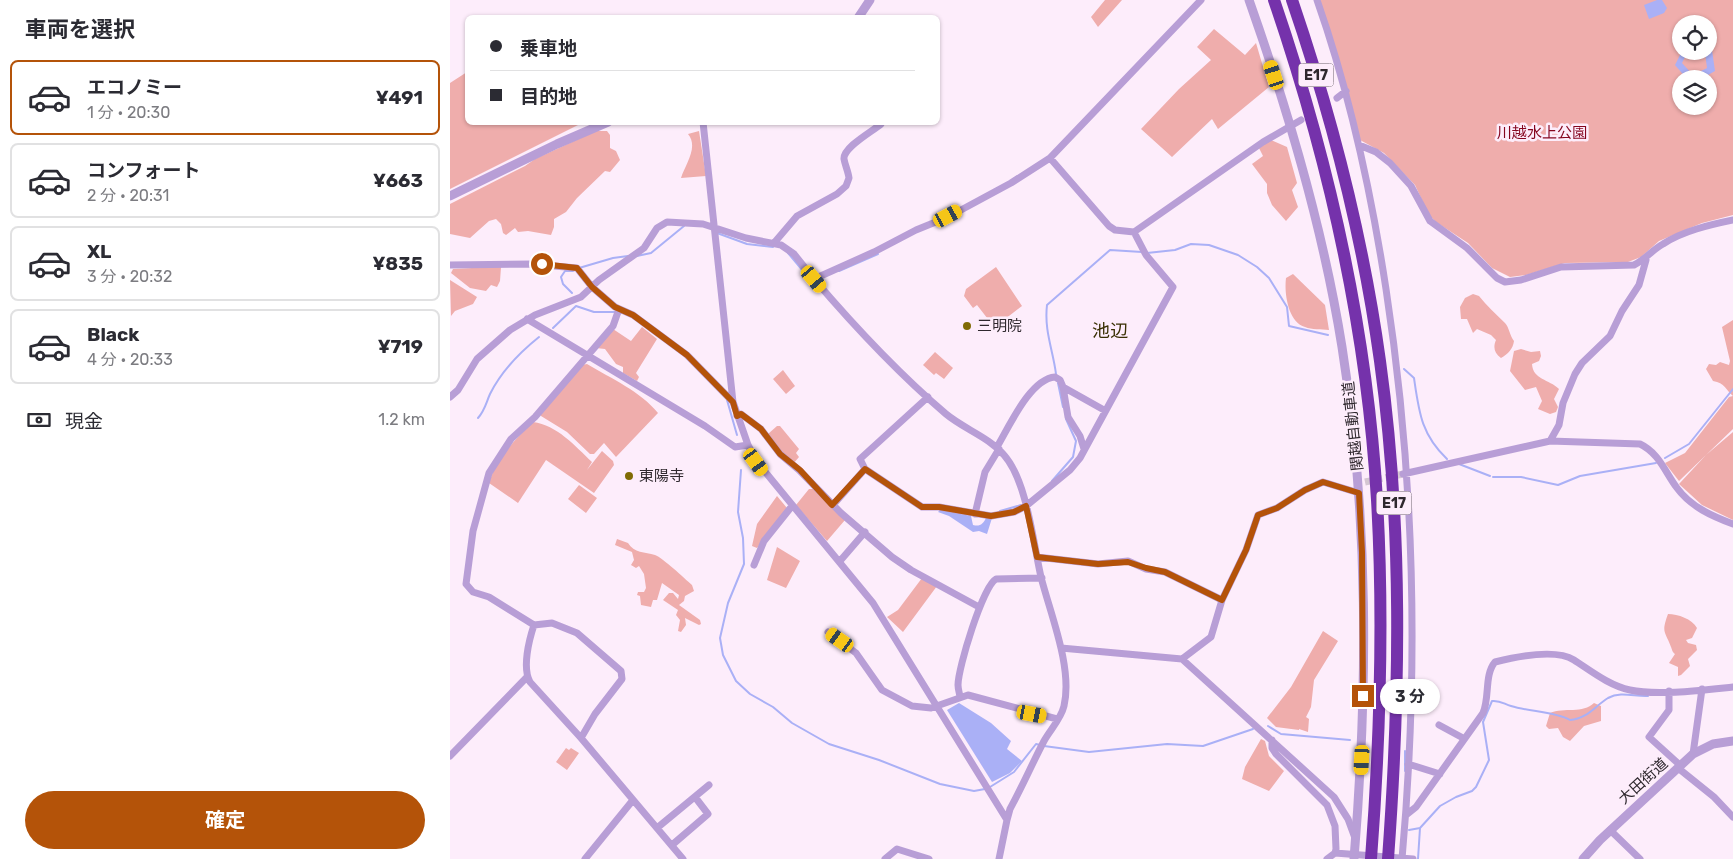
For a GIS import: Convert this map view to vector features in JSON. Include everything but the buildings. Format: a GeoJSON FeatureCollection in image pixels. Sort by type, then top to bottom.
{"type":"FeatureCollection","features":[{"type":"Feature","properties":{"kind":"highway","name":"関越自動車道"},"geometry":{"type":"LineString","coordinates":[[1274,0],[1316,134],[1334,208],[1351,292],[1369,410],[1377,501],[1380,635],[1379,729],[1371,859]]}},
{"type":"Feature","properties":{"kind":"highway","name":"E17"},"geometry":{"type":"LineString","coordinates":[[1292,0],[1308,48],[1342,170],[1367,281],[1380,362],[1393,489],[1397,606],[1397,721],[1388,859]]}},
{"type":"Feature","properties":{"kind":"street"},"geometry":{"type":"LineString","coordinates":[[860,15],[870,0]]}},
{"type":"Feature","properties":{"kind":"street"},"geometry":{"type":"LineString","coordinates":[[814,279],[948,216],[1011,183],[1050,158],[1201,0]]}},
{"type":"Feature","properties":{"kind":"street"},"geometry":{"type":"LineString","coordinates":[[1249,0],[1291,126],[1311,202],[1336,315],[1361,483],[1359,493],[1363,578],[1363,732],[1354,859]]}},
{"type":"Feature","properties":{"kind":"street"},"geometry":{"type":"LineString","coordinates":[[1317,0],[1346,92],[1359,145],[1394,342],[1405,474],[1412,648],[1406,816],[1402,859]]}},
{"type":"Feature","properties":{"kind":"street"},"geometry":{"type":"LineString","coordinates":[[1337,98],[1346,92]]}},
{"type":"Feature","properties":{"kind":"street"},"geometry":{"type":"LineString","coordinates":[[1050,158],[1109,226],[1115,230],[1134,232],[1263,142],[1301,120]]}},
{"type":"Feature","properties":{"kind":"street"},"geometry":{"type":"LineString","coordinates":[[450,196],[557,144],[601,125]]}},
{"type":"Feature","properties":{"kind":"street"},"geometry":{"type":"LineString","coordinates":[[703,125],[717,237],[733,402],[748,445],[768,477],[840,561],[873,603],[1008,820]]}},
{"type":"Feature","properties":{"kind":"street"},"geometry":{"type":"LineString","coordinates":[[774,243],[798,216],[842,190],[849,178],[844,158],[845,153],[880,125]]}},
{"type":"Feature","properties":{"kind":"street"},"geometry":{"type":"LineString","coordinates":[[1359,145],[1376,152],[1390,164],[1411,186],[1430,221],[1467,248],[1497,278],[1505,282],[1521,280],[1561,267],[1634,265],[1646,260],[1662,244],[1699,228],[1733,220]]}},
{"type":"Feature","properties":{"kind":"street"},"geometry":{"type":"LineString","coordinates":[[450,398],[458,390],[471,367],[484,351],[527,319],[577,299],[599,280],[644,248],[661,225],[680,221],[716,228],[746,238],[781,245],[794,254],[870,342],[958,423],[998,448],[1014,471],[1026,506],[1042,578],[1061,648],[1065,700],[1058,719],[1044,741],[1010,809],[999,859]]}},
{"type":"Feature","properties":{"kind":"street"},"geometry":{"type":"LineString","coordinates":[[928,397],[860,459],[865,469],[922,507],[939,507],[975,514],[1003,515],[1026,506],[1070,470],[1084,449],[1173,287],[1144,252],[1134,232]]}},
{"type":"Feature","properties":{"kind":"street"},"geometry":{"type":"LineString","coordinates":[[1550,441],[1559,424],[1563,403],[1575,374],[1587,358],[1610,336],[1622,311],[1639,285],[1646,260]]}},
{"type":"Feature","properties":{"kind":"street"},"geometry":{"type":"LineString","coordinates":[[450,265],[531,264],[577,268],[592,287],[619,309],[633,315],[687,355],[733,402]]}},
{"type":"Feature","properties":{"kind":"street"},"geometry":{"type":"LineString","coordinates":[[581,738],[595,714],[622,679],[622,674],[577,633],[552,623],[534,625],[489,598],[468,589],[466,584],[468,556],[489,472],[511,439],[535,417],[612,326],[619,309]]}},
{"type":"Feature","properties":{"kind":"street"},"geometry":{"type":"LineString","coordinates":[[527,319],[705,426],[735,447],[748,445]]}},
{"type":"Feature","properties":{"kind":"street"},"geometry":{"type":"LineString","coordinates":[[975,514],[984,472],[1025,400],[1041,382],[1055,377],[1060,380],[1068,416],[1080,436],[1084,449]]}},
{"type":"Feature","properties":{"kind":"street"},"geometry":{"type":"LineString","coordinates":[[1063,387],[1104,410]]}},
{"type":"Feature","properties":{"kind":"street"},"geometry":{"type":"LineString","coordinates":[[737,416],[741,414],[761,429],[780,454],[800,470],[832,505],[901,564],[979,607]]}},
{"type":"Feature","properties":{"kind":"street"},"geometry":{"type":"LineString","coordinates":[[1405,474],[1550,441],[1640,444],[1650,448],[1677,488],[1692,503],[1733,524]]}},
{"type":"Feature","properties":{"kind":"street"},"geometry":{"type":"LineString","coordinates":[[832,505],[865,469]]}},
{"type":"Feature","properties":{"kind":"street"},"geometry":{"type":"LineString","coordinates":[[1182,659],[1211,637],[1222,600],[1246,550],[1255,521],[1260,514],[1277,508],[1305,490],[1323,482],[1359,493]]}},
{"type":"Feature","properties":{"kind":"street"},"geometry":{"type":"LineString","coordinates":[[754,565],[764,541],[792,506]]}},
{"type":"Feature","properties":{"kind":"street"},"geometry":{"type":"LineString","coordinates":[[840,561],[865,532]]}},
{"type":"Feature","properties":{"kind":"street"},"geometry":{"type":"LineString","coordinates":[[1037,557],[1098,564],[1128,562],[1165,572],[1222,600]]}},
{"type":"Feature","properties":{"kind":"street"},"geometry":{"type":"LineString","coordinates":[[960,696],[959,677],[979,607],[990,583],[996,579],[1042,578]]}},
{"type":"Feature","properties":{"kind":"street"},"geometry":{"type":"LineString","coordinates":[[534,625],[527,658],[527,677],[683,859]]}},
{"type":"Feature","properties":{"kind":"street"},"geometry":{"type":"LineString","coordinates":[[828,632],[856,653],[882,690],[918,708],[938,706],[960,696],[972,696],[1058,719]]}},
{"type":"Feature","properties":{"kind":"street"},"geometry":{"type":"LineString","coordinates":[[1061,648],[1182,659],[1334,797],[1348,819],[1356,840]]}},
{"type":"Feature","properties":{"kind":"street"},"geometry":{"type":"LineString","coordinates":[[1406,816],[1416,807],[1486,706],[1492,666],[1495,662],[1550,654],[1572,659],[1603,679],[1629,690],[1648,692],[1702,692],[1733,687]]}},
{"type":"Feature","properties":{"kind":"street"},"geometry":{"type":"LineString","coordinates":[[450,756],[527,677]]}},
{"type":"Feature","properties":{"kind":"street"},"geometry":{"type":"LineString","coordinates":[[1693,754],[1702,692]]}},
{"type":"Feature","properties":{"kind":"street"},"geometry":{"type":"LineString","coordinates":[[1669,693],[1669,710],[1649,737],[1733,817]]}},
{"type":"Feature","properties":{"kind":"street"},"geometry":{"type":"LineString","coordinates":[[1439,725],[1463,738]]}},
{"type":"Feature","properties":{"kind":"street"},"geometry":{"type":"LineString","coordinates":[[1272,740],[1272,748],[1276,754],[1327,805],[1335,826],[1338,853]]}},
{"type":"Feature","properties":{"kind":"street","name":"大田街道"},"geometry":{"type":"LineString","coordinates":[[1583,859],[1610,830],[1693,754],[1713,744],[1733,742]]}},
{"type":"Feature","properties":{"kind":"street"},"geometry":{"type":"LineString","coordinates":[[1408,764],[1440,774]]}},
{"type":"Feature","properties":{"kind":"street"},"geometry":{"type":"LineString","coordinates":[[657,828],[709,785]]}},
{"type":"Feature","properties":{"kind":"street"},"geometry":{"type":"LineString","coordinates":[[672,845],[708,814],[695,797]]}},
{"type":"Feature","properties":{"kind":"street"},"geometry":{"type":"LineString","coordinates":[[584,859],[633,800]]}},
{"type":"Feature","properties":{"kind":"street"},"geometry":{"type":"LineString","coordinates":[[1610,830],[1640,859]]}},
{"type":"Feature","properties":{"kind":"street"},"geometry":{"type":"LineString","coordinates":[[885,859],[897,849],[929,859]]}},
{"type":"Feature","properties":{"kind":"street"},"geometry":{"type":"LineString","coordinates":[[1327,859],[1338,853],[1413,859]]}},
{"type":"Feature","properties":{"kind":"green space"},"geometry":{"type":"Polygon","coordinates":[[[1105,0],[1122,0],[1098,27],[1091,17],[1105,0]]]}},
{"type":"Feature","properties":{"kind":"green space","name":"川越水上公園"},"geometry":{"type":"Polygon","coordinates":[[[1320,0],[1733,0],[1733,215],[1702,223],[1659,241],[1641,257],[1628,262],[1565,263],[1526,275],[1510,277],[1492,268],[1468,243],[1436,222],[1429,215],[1415,185],[1384,153],[1360,140],[1320,0]]]}},
{"type":"Feature","properties":{"kind":"green space"},"geometry":{"type":"Polygon","coordinates":[[[1214,29],[1245,55],[1256,43],[1269,87],[1218,129],[1212,119],[1172,157],[1141,129],[1179,89],[1211,60],[1197,47],[1214,29]]]}},
{"type":"Feature","properties":{"kind":"green space"},"geometry":{"type":"Polygon","coordinates":[[[465,73],[465,125],[578,125],[450,189],[450,83],[465,73]]]}},
{"type":"Feature","properties":{"kind":"green space"},"geometry":{"type":"Polygon","coordinates":[[[596,131],[607,131],[610,135],[610,148],[616,151],[620,160],[610,172],[605,171],[577,198],[566,212],[554,219],[551,235],[528,231],[518,232],[515,228],[506,235],[503,233],[501,224],[496,219],[489,221],[470,238],[450,234],[450,204],[525,166],[535,159],[596,131]]]}},
{"type":"Feature","properties":{"kind":"green space"},"geometry":{"type":"Polygon","coordinates":[[[699,131],[706,176],[681,178],[692,150],[691,139],[688,134],[699,131]]]}},
{"type":"Feature","properties":{"kind":"green space"},"geometry":{"type":"Polygon","coordinates":[[[1271,140],[1287,147],[1297,183],[1292,190],[1298,207],[1286,221],[1272,205],[1267,193],[1267,184],[1252,164],[1263,156],[1259,148],[1271,140]]]}},
{"type":"Feature","properties":{"kind":"green space"},"geometry":{"type":"Polygon","coordinates":[[[501,267],[500,281],[497,287],[491,285],[486,291],[470,288],[451,273],[453,269],[501,267]]]}},
{"type":"Feature","properties":{"kind":"green space"},"geometry":{"type":"Polygon","coordinates":[[[996,267],[1022,306],[996,326],[994,322],[991,323],[977,305],[973,308],[964,296],[966,289],[996,267]]]}},
{"type":"Feature","properties":{"kind":"green space"},"geometry":{"type":"Polygon","coordinates":[[[1293,274],[1325,305],[1329,330],[1308,328],[1299,324],[1291,313],[1287,299],[1286,278],[1293,274]]]}},
{"type":"Feature","properties":{"kind":"green space"},"geometry":{"type":"Polygon","coordinates":[[[450,280],[477,297],[473,304],[455,311],[451,316],[450,280]]]}},
{"type":"Feature","properties":{"kind":"green space"},"geometry":{"type":"Polygon","coordinates":[[[1473,294],[1479,296],[1508,327],[1514,341],[1513,346],[1501,358],[1495,350],[1496,340],[1491,335],[1477,329],[1473,333],[1467,319],[1461,319],[1460,307],[1465,298],[1473,294]]]}},
{"type":"Feature","properties":{"kind":"green space"},"geometry":{"type":"Polygon","coordinates":[[[1733,320],[1733,396],[1723,385],[1713,381],[1706,369],[1709,364],[1716,365],[1720,362],[1729,365],[1730,361],[1722,327],[1733,320]]]}},
{"type":"Feature","properties":{"kind":"green space"},"geometry":{"type":"Polygon","coordinates":[[[642,327],[657,339],[636,373],[639,377],[637,381],[623,373],[623,367],[616,364],[605,349],[596,348],[613,329],[631,341],[642,327]]]}},
{"type":"Feature","properties":{"kind":"green space"},"geometry":{"type":"Polygon","coordinates":[[[1521,349],[1531,352],[1540,351],[1539,361],[1532,364],[1533,369],[1538,376],[1559,389],[1554,399],[1558,407],[1556,412],[1550,414],[1538,409],[1542,401],[1536,387],[1525,390],[1510,371],[1514,351],[1521,349]]]}},
{"type":"Feature","properties":{"kind":"green space"},"geometry":{"type":"Polygon","coordinates":[[[935,352],[953,368],[944,379],[936,373],[934,375],[923,365],[935,352]]]}},
{"type":"Feature","properties":{"kind":"green space"},"geometry":{"type":"Polygon","coordinates":[[[587,364],[643,398],[658,413],[616,457],[604,443],[594,454],[590,454],[567,432],[541,416],[540,413],[582,365],[587,364]]]}},
{"type":"Feature","properties":{"kind":"green space"},"geometry":{"type":"Polygon","coordinates":[[[783,370],[795,386],[786,394],[773,379],[783,370]]]}},
{"type":"Feature","properties":{"kind":"green space"},"geometry":{"type":"Polygon","coordinates":[[[1733,396],[1733,429],[1679,481],[1665,463],[1685,453],[1729,397],[1733,396]]]}},
{"type":"Feature","properties":{"kind":"green space"},"geometry":{"type":"Polygon","coordinates":[[[533,422],[550,427],[572,443],[592,462],[587,470],[602,451],[613,461],[614,465],[594,493],[546,460],[518,503],[489,483],[501,458],[513,442],[533,422]]]}},
{"type":"Feature","properties":{"kind":"green space"},"geometry":{"type":"Polygon","coordinates":[[[777,426],[780,426],[799,449],[796,453],[799,457],[793,464],[782,454],[768,434],[777,426]]]}},
{"type":"Feature","properties":{"kind":"green space"},"geometry":{"type":"Polygon","coordinates":[[[1733,432],[1733,520],[1702,505],[1679,484],[1706,455],[1733,432]]]}},
{"type":"Feature","properties":{"kind":"green space"},"geometry":{"type":"Polygon","coordinates":[[[579,485],[597,498],[586,513],[568,499],[579,485]]]}},
{"type":"Feature","properties":{"kind":"green space"},"geometry":{"type":"Polygon","coordinates":[[[809,489],[813,489],[845,520],[827,541],[796,505],[809,489]]]}},
{"type":"Feature","properties":{"kind":"green space"},"geometry":{"type":"Polygon","coordinates":[[[777,496],[787,508],[757,548],[752,546],[757,524],[777,496]]]}},
{"type":"Feature","properties":{"kind":"green space"},"geometry":{"type":"Polygon","coordinates":[[[617,539],[628,543],[637,550],[659,557],[692,585],[694,591],[685,596],[684,601],[679,605],[700,620],[701,624],[699,625],[685,618],[686,625],[681,632],[678,631],[680,620],[676,615],[678,610],[663,600],[669,593],[673,593],[678,599],[679,595],[662,583],[657,600],[653,600],[651,607],[641,605],[640,596],[637,595],[638,592],[644,592],[646,588],[644,574],[639,566],[636,568],[631,565],[634,560],[632,552],[615,545],[617,539]]]}},
{"type":"Feature","properties":{"kind":"green space"},"geometry":{"type":"Polygon","coordinates":[[[777,547],[800,561],[786,588],[767,580],[777,547]]]}},
{"type":"Feature","properties":{"kind":"green space"},"geometry":{"type":"Polygon","coordinates":[[[922,578],[937,586],[903,632],[887,617],[898,610],[922,578]]]}},
{"type":"Feature","properties":{"kind":"green space"},"geometry":{"type":"Polygon","coordinates":[[[1668,614],[1684,618],[1692,622],[1697,628],[1692,638],[1686,640],[1688,643],[1696,645],[1697,650],[1688,659],[1690,666],[1678,676],[1678,667],[1669,663],[1675,654],[1665,632],[1668,614]]]}},
{"type":"Feature","properties":{"kind":"green space"},"geometry":{"type":"Polygon","coordinates":[[[1323,631],[1338,641],[1314,680],[1311,707],[1306,717],[1309,719],[1308,732],[1299,729],[1276,727],[1267,718],[1291,687],[1323,631]]]}},
{"type":"Feature","properties":{"kind":"green space"},"geometry":{"type":"Polygon","coordinates":[[[1594,703],[1601,706],[1601,721],[1584,726],[1570,741],[1563,737],[1558,728],[1549,729],[1546,726],[1550,713],[1584,708],[1594,703]]]}},
{"type":"Feature","properties":{"kind":"green space"},"geometry":{"type":"Polygon","coordinates":[[[1261,739],[1265,741],[1269,756],[1284,771],[1269,791],[1242,779],[1245,767],[1261,739]]]}},
{"type":"Feature","properties":{"kind":"green space"},"geometry":{"type":"Polygon","coordinates":[[[566,748],[569,750],[571,748],[579,753],[567,770],[556,762],[566,748]]]}},
{"type":"Feature","properties":{"kind":"water"},"geometry":{"type":"Polygon","coordinates":[[[1662,0],[1667,8],[1664,13],[1649,19],[1644,5],[1662,0]]]}},
{"type":"Feature","properties":{"kind":"water"},"geometry":{"type":"Polygon","coordinates":[[[1678,60],[1684,60],[1682,63],[1688,70],[1679,70],[1675,65],[1678,60]]]}},
{"type":"Feature","properties":{"kind":"water"},"geometry":{"type":"Polygon","coordinates":[[[1706,60],[1713,60],[1715,70],[1703,70],[1707,68],[1706,60]]]}},
{"type":"Feature","properties":{"kind":"water"},"geometry":{"type":"Polygon","coordinates":[[[940,510],[971,516],[975,526],[984,522],[986,518],[992,518],[987,534],[979,531],[973,532],[949,516],[938,512],[940,510]]]}},
{"type":"Feature","properties":{"kind":"water"},"geometry":{"type":"Polygon","coordinates":[[[959,703],[991,723],[1011,741],[1007,749],[1022,761],[1010,773],[992,782],[947,710],[959,703]]]}},
{"type":"Feature","properties":{"kind":"waterway"},"geometry":{"type":"LineString","coordinates":[[637,256],[651,253],[684,226]]}},
{"type":"Feature","properties":{"kind":"waterway"},"geometry":{"type":"LineString","coordinates":[[717,233],[747,244],[773,247]]}},
{"type":"Feature","properties":{"kind":"waterway"},"geometry":{"type":"LineString","coordinates":[[1147,253],[1175,250],[1191,244],[1209,245],[1238,255],[1257,267],[1269,278],[1287,307],[1289,326],[1328,335]]}},
{"type":"Feature","properties":{"kind":"waterway"},"geometry":{"type":"LineString","coordinates":[[1056,374],[1048,332],[1047,305],[1110,250],[1142,252]]}},
{"type":"Feature","properties":{"kind":"waterway"},"geometry":{"type":"LineString","coordinates":[[788,253],[814,284]]}},
{"type":"Feature","properties":{"kind":"waterway"},"geometry":{"type":"LineString","coordinates":[[839,271],[878,254]]}},
{"type":"Feature","properties":{"kind":"waterway"},"geometry":{"type":"LineString","coordinates":[[579,268],[613,258],[628,256]]}},
{"type":"Feature","properties":{"kind":"waterway"},"geometry":{"type":"LineString","coordinates":[[572,293],[563,284],[561,277],[565,271],[573,271]]}},
{"type":"Feature","properties":{"kind":"waterway"},"geometry":{"type":"LineString","coordinates":[[553,328],[576,306],[594,312],[615,312]]}},
{"type":"Feature","properties":{"kind":"waterway"},"geometry":{"type":"LineString","coordinates":[[478,418],[495,385],[506,370],[539,337]]}},
{"type":"Feature","properties":{"kind":"waterway"},"geometry":{"type":"LineString","coordinates":[[1404,369],[1414,378],[1420,412],[1426,431],[1438,450],[1447,459]]}},
{"type":"Feature","properties":{"kind":"waterway"},"geometry":{"type":"LineString","coordinates":[[1058,383],[1063,407]]}},
{"type":"Feature","properties":{"kind":"waterway"},"geometry":{"type":"LineString","coordinates":[[1665,458],[1689,444],[1733,389]]}},
{"type":"Feature","properties":{"kind":"waterway"},"geometry":{"type":"LineString","coordinates":[[727,400],[737,435]]}},
{"type":"Feature","properties":{"kind":"waterway"},"geometry":{"type":"LineString","coordinates":[[1052,481],[1073,457],[1076,441],[1066,419]]}},
{"type":"Feature","properties":{"kind":"waterway"},"geometry":{"type":"LineString","coordinates":[[1493,477],[1521,477],[1558,485],[1580,476],[1656,463]]}},
{"type":"Feature","properties":{"kind":"waterway"},"geometry":{"type":"LineString","coordinates":[[1459,464],[1490,476]]}},
{"type":"Feature","properties":{"kind":"waterway"},"geometry":{"type":"LineString","coordinates":[[741,470],[738,512],[743,538],[744,564],[728,603],[720,638],[723,655],[736,681],[750,694],[773,707],[792,723],[829,744],[879,760],[940,784],[974,791],[985,789]]}},
{"type":"Feature","properties":{"kind":"waterway"},"geometry":{"type":"LineString","coordinates":[[1000,511],[1021,505]]}},
{"type":"Feature","properties":{"kind":"waterway"},"geometry":{"type":"LineString","coordinates":[[1409,830],[1420,828],[1440,806],[1472,791],[1476,787],[1489,760],[1483,722],[1492,701],[1557,715],[1570,720],[1586,715],[1603,701],[1613,696],[1648,696]]}},
{"type":"Feature","properties":{"kind":"waterway"},"geometry":{"type":"LineString","coordinates":[[1268,726],[1281,734],[1350,740]]}},
{"type":"Feature","properties":{"kind":"waterway"},"geometry":{"type":"LineString","coordinates":[[1044,746],[1089,752],[1167,744],[1203,746],[1253,729]]}},
{"type":"Feature","properties":{"kind":"waterway"},"geometry":{"type":"LineString","coordinates":[[990,787],[1014,772],[1036,744],[1040,745]]}},
{"type":"Feature","properties":{"kind":"waterway"},"geometry":{"type":"LineString","coordinates":[[1405,751],[1405,771]]}},
{"type":"Feature","properties":{"kind":"waterway"},"geometry":{"type":"LineString","coordinates":[[1418,859],[1420,828]]}},
{"type":"Feature","properties":{"kind":"tunnel"},"geometry":{"type":"LineString","coordinates":[[1365,482],[1403,474]]}},
{"type":"Feature","properties":{"kind":"place","name":"三明院"},"geometry":{"type":"Point","coordinates":[967,326]}},
{"type":"Feature","properties":{"kind":"place","name":"東陽寺"},"geometry":{"type":"Point","coordinates":[629,476]}},
{"type":"Feature","properties":{"kind":"district","name":"池辺"},"geometry":{"type":"Point","coordinates":[1110,331]}},
{"type":"Feature","properties":{"kind":"route"},"geometry":{"type":"LineString","coordinates":[[542,264],[574,266],[592,287],[615,307],[633,315],[687,355],[733,402],[737,416],[741,414],[761,429],[780,454],[800,470],[832,505],[865,469],[922,507],[939,507],[991,516],[1014,512],[1026,506],[1037,557],[1098,564],[1125,561],[1165,572],[1222,600],[1246,550],[1258,515],[1277,508],[1305,490],[1323,482],[1330,483],[1344,490],[1359,493],[1362,552],[1363,696]]}}]}
